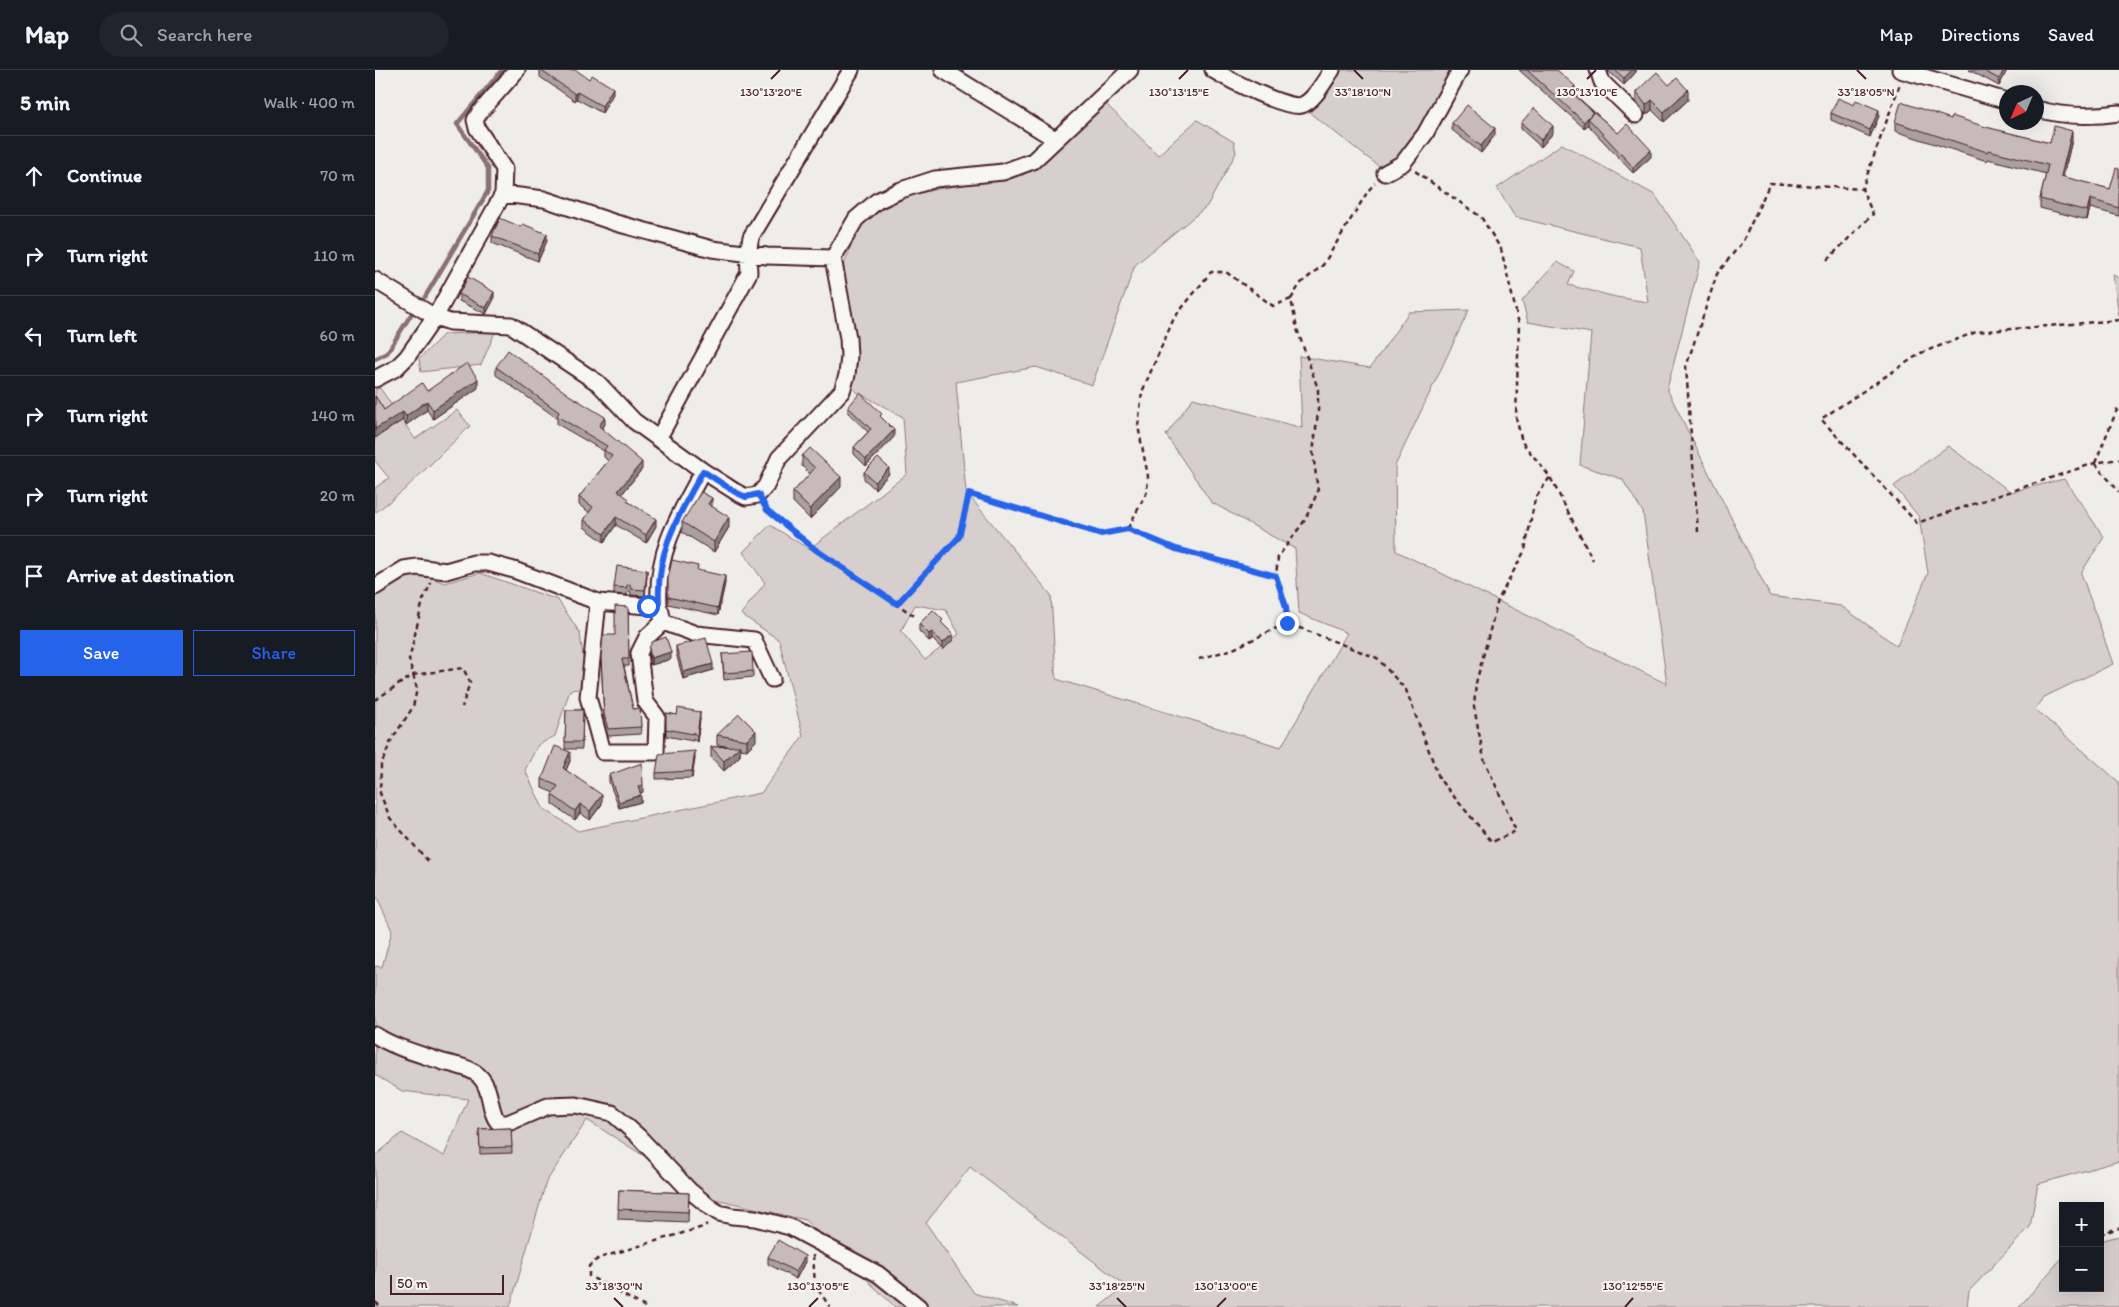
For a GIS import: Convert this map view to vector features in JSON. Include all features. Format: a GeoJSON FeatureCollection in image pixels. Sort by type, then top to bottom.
{"type":"FeatureCollection","features":[{"type":"Feature","properties":{"kind":"street"},"geometry":{"type":"LineString","coordinates":[[375,379],[395,368],[407,357],[435,317],[503,194],[504,169],[477,128],[475,120],[517,70]]}},
{"type":"Feature","properties":{"kind":"street"},"geometry":{"type":"LineString","coordinates":[[658,439],[749,273],[748,253],[751,237],[851,70]]}},
{"type":"Feature","properties":{"kind":"street"},"geometry":{"type":"LineString","coordinates":[[943,70],[1055,139]]}},
{"type":"Feature","properties":{"kind":"street"},"geometry":{"type":"LineString","coordinates":[[375,280],[435,317],[449,322],[511,324],[598,383],[634,422],[703,471],[746,497],[758,494],[766,486],[779,458],[841,392],[847,375],[848,338],[833,258],[856,219],[877,202],[901,190],[935,179],[1003,172],[1033,161],[1131,70]]}},
{"type":"Feature","properties":{"kind":"street"},"geometry":{"type":"LineString","coordinates":[[1213,70],[1285,105],[1302,105],[1314,96],[1332,70]]}},
{"type":"Feature","properties":{"kind":"street"},"geometry":{"type":"LineString","coordinates":[[1385,172],[1403,163],[1425,134],[1460,70]]}},
{"type":"Feature","properties":{"kind":"street"},"geometry":{"type":"LineString","coordinates":[[1598,70],[1602,82],[1636,115]]}},
{"type":"Feature","properties":{"kind":"street"},"geometry":{"type":"LineString","coordinates":[[1902,71],[1999,99]]}},
{"type":"Feature","properties":{"kind":"street"},"geometry":{"type":"LineString","coordinates":[[2044,111],[2053,114],[2082,116],[2119,113]]}},
{"type":"Feature","properties":{"kind":"street"},"geometry":{"type":"LineString","coordinates":[[503,194],[544,199],[616,223],[712,249],[833,258]]}},
{"type":"Feature","properties":{"kind":"street"},"geometry":{"type":"LineString","coordinates":[[663,622],[658,584],[664,550],[672,528],[703,471]]}},
{"type":"Feature","properties":{"kind":"street"},"geometry":{"type":"LineString","coordinates":[[375,587],[404,569],[417,567],[446,572],[474,563],[489,563],[514,570],[598,602],[648,606],[659,603]]}},
{"type":"Feature","properties":{"kind":"street"},"geometry":{"type":"LineString","coordinates":[[598,602],[588,697],[603,752],[656,752],[657,717],[645,701],[639,653],[647,637],[663,622]]}},
{"type":"Feature","properties":{"kind":"street"},"geometry":{"type":"LineString","coordinates":[[663,622],[696,634],[754,640],[772,679]]}},
{"type":"Feature","properties":{"kind":"street"},"geometry":{"type":"LineString","coordinates":[[375,1035],[401,1048],[454,1064],[476,1074],[484,1082],[491,1099],[495,1119],[499,1123],[508,1123],[548,1106],[576,1106],[612,1113],[638,1136],[689,1190],[719,1213],[755,1218],[790,1227],[878,1274],[919,1307]]}},
{"type":"Feature","properties":{"kind":"path"},"geometry":{"type":"LineString","coordinates":[[1827,260],[1873,214],[1862,188],[1902,71]]}},
{"type":"Feature","properties":{"kind":"path"},"geometry":{"type":"LineString","coordinates":[[1403,163],[1481,217],[1501,249],[1519,324],[1516,417],[1522,442],[1550,478],[1593,560]]}},
{"type":"Feature","properties":{"kind":"path"},"geometry":{"type":"LineString","coordinates":[[1287,623],[1286,607],[1276,576],[1278,557],[1305,520],[1318,491],[1313,453],[1318,412],[1318,389],[1297,329],[1291,300],[1300,284],[1323,265],[1368,190],[1385,172]]}},
{"type":"Feature","properties":{"kind":"path"},"geometry":{"type":"LineString","coordinates":[[1698,532],[1686,367],[1717,274],[1743,241],[1770,183],[1862,188]]}},
{"type":"Feature","properties":{"kind":"path"},"geometry":{"type":"LineString","coordinates":[[1128,529],[1147,492],[1148,476],[1138,426],[1143,392],[1174,318],[1211,272],[1226,272],[1273,306],[1291,300]]}},
{"type":"Feature","properties":{"kind":"path"},"geometry":{"type":"LineString","coordinates":[[2119,320],[1976,332],[1921,353],[1821,419],[1917,524],[2095,463],[2119,459]]}},
{"type":"Feature","properties":{"kind":"path"},"geometry":{"type":"LineString","coordinates":[[2095,463],[2119,405]]}},
{"type":"Feature","properties":{"kind":"path"},"geometry":{"type":"LineString","coordinates":[[2095,463],[2119,492]]}},
{"type":"Feature","properties":{"kind":"path"},"geometry":{"type":"LineString","coordinates":[[1199,659],[1233,649],[1287,623],[1377,658],[1406,690],[1441,780],[1492,842],[1516,831],[1484,759],[1474,706],[1476,683],[1498,600],[1525,550],[1535,498],[1550,478]]}},
{"type":"Feature","properties":{"kind":"path"},"geometry":{"type":"LineString","coordinates":[[758,494],[767,510],[816,550],[916,617]]}},
{"type":"Feature","properties":{"kind":"path"},"geometry":{"type":"LineString","coordinates":[[897,604],[959,537],[969,494],[1101,534],[1128,529],[1176,549],[1276,576]]}},
{"type":"Feature","properties":{"kind":"path"},"geometry":{"type":"LineString","coordinates":[[429,861],[390,818],[380,793],[381,765],[391,741],[413,707],[417,689],[409,660],[423,600],[436,571]]}},
{"type":"Feature","properties":{"kind":"path"},"geometry":{"type":"LineString","coordinates":[[375,700],[413,676],[463,668],[470,682],[462,707]]}},
{"type":"Feature","properties":{"kind":"path"},"geometry":{"type":"LineString","coordinates":[[645,1307],[589,1276],[589,1266],[599,1258],[703,1228],[719,1213]]}},
{"type":"Feature","properties":{"kind":"path"},"geometry":{"type":"LineString","coordinates":[[2104,1233],[2119,1228]]}},
{"type":"Feature","properties":{"kind":"path"},"geometry":{"type":"LineString","coordinates":[[831,1248],[812,1256],[815,1285],[831,1307]]}},
{"type":"Feature","properties":{"kind":"path"},"geometry":{"type":"LineString","coordinates":[[375,1302],[382,1307]]}},
{"type":"Feature","properties":{"kind":"shaded area"},"geometry":{"type":"Polygon","coordinates":[[[1339,70],[1455,70],[1404,155],[1381,168],[1310,113],[1339,70]]]}},
{"type":"Feature","properties":{"kind":"shaded area"},"geometry":{"type":"Polygon","coordinates":[[[1106,104],[1158,155],[1197,120],[1234,142],[1236,153],[1207,206],[1135,265],[1092,385],[1036,367],[956,382],[966,492],[1051,595],[1056,679],[1281,747],[1347,633],[1299,613],[1295,549],[1211,502],[1166,435],[1193,398],[1302,428],[1299,356],[1370,368],[1409,312],[1469,310],[1395,466],[1396,551],[1667,684],[1643,512],[1622,479],[1580,465],[1591,333],[1528,322],[1522,301],[1557,262],[1574,271],[1568,285],[1616,297],[1648,302],[1640,247],[1515,217],[1497,188],[1562,144],[1655,195],[1700,262],[1667,389],[1770,596],[1841,606],[1897,646],[1928,573],[1919,517],[1894,486],[1948,446],[2011,492],[2064,479],[2104,537],[2081,573],[2113,664],[2046,696],[2035,709],[2119,782],[2119,1161],[2038,1184],[2030,1227],[1969,1291],[1967,1307],[1099,1307],[1126,1286],[970,1167],[926,1223],[974,1293],[1018,1307],[895,1307],[805,1220],[711,1198],[587,1120],[546,1182],[510,1307],[375,1307],[375,1156],[402,1133],[444,1156],[468,1099],[402,1091],[375,1075],[375,966],[382,967],[392,931],[375,893],[375,598],[381,591],[417,573],[445,583],[480,573],[558,600],[580,633],[587,688],[570,690],[555,736],[538,745],[525,770],[543,808],[578,831],[761,793],[803,736],[779,640],[741,614],[765,583],[743,552],[770,525],[809,549],[907,474],[903,417],[850,388],[856,339],[841,272],[860,224],[900,198],[937,189],[1023,175],[1048,158],[1106,104]],[[915,605],[901,631],[925,660],[959,634],[946,610],[915,605]]]}},
{"type":"Feature","properties":{"kind":"shaded area"},"geometry":{"type":"Polygon","coordinates":[[[2113,275],[2119,278],[2119,316],[2113,275]]]}},
{"type":"Feature","properties":{"kind":"shaded area"},"geometry":{"type":"Polygon","coordinates":[[[495,332],[481,365],[421,372],[419,359],[444,334],[495,332]]]}},
{"type":"Feature","properties":{"kind":"shaded area"},"geometry":{"type":"Polygon","coordinates":[[[380,388],[415,439],[457,410],[470,426],[404,490],[375,513],[375,488],[389,478],[375,461],[375,390],[380,388]]]}},
{"type":"Feature","properties":{"kind":"shaded area"},"geometry":{"type":"Polygon","coordinates":[[[2119,1236],[2119,1307],[2019,1307],[2059,1262],[2059,1292],[2104,1292],[2104,1240],[2119,1236]]]}},
{"type":"Feature","properties":{"kind":"building"},"geometry":{"type":"Polygon","coordinates":[[[540,70],[576,70],[589,79],[592,75],[613,88],[602,106],[577,92],[575,94],[540,70]]]}},
{"type":"Feature","properties":{"kind":"building"},"geometry":{"type":"Polygon","coordinates":[[[1527,70],[1557,70],[1575,86],[1570,91],[1593,112],[1584,122],[1527,70]]]}},
{"type":"Feature","properties":{"kind":"building"},"geometry":{"type":"Polygon","coordinates":[[[1615,70],[1632,70],[1624,78],[1615,70]]]}},
{"type":"Feature","properties":{"kind":"building"},"geometry":{"type":"Polygon","coordinates":[[[1982,70],[2004,70],[1999,79],[1982,70]]]}},
{"type":"Feature","properties":{"kind":"building"},"geometry":{"type":"Polygon","coordinates":[[[1657,72],[1669,85],[1677,78],[1688,90],[1664,112],[1652,100],[1646,105],[1636,92],[1657,72]]]}},
{"type":"Feature","properties":{"kind":"building"},"geometry":{"type":"Polygon","coordinates":[[[1838,98],[1854,105],[1856,100],[1879,110],[1870,130],[1831,113],[1838,98]]]}},
{"type":"Feature","properties":{"kind":"building"},"geometry":{"type":"Polygon","coordinates":[[[1901,102],[1951,119],[1952,116],[1986,127],[2050,143],[2054,126],[2072,131],[2061,176],[2110,189],[2116,168],[2119,169],[2119,208],[2090,199],[2087,211],[2040,199],[2048,165],[1988,150],[1987,152],[1895,122],[1901,102]]]}},
{"type":"Feature","properties":{"kind":"building"},"geometry":{"type":"Polygon","coordinates":[[[1467,105],[1495,128],[1481,146],[1452,123],[1467,105]]]}},
{"type":"Feature","properties":{"kind":"building"},"geometry":{"type":"Polygon","coordinates":[[[1534,108],[1553,126],[1541,140],[1521,123],[1534,108]]]}},
{"type":"Feature","properties":{"kind":"building"},"geometry":{"type":"Polygon","coordinates":[[[1594,112],[1618,133],[1627,124],[1651,150],[1633,167],[1588,118],[1594,112]]]}},
{"type":"Feature","properties":{"kind":"building"},"geometry":{"type":"Polygon","coordinates":[[[500,218],[521,227],[523,224],[547,234],[538,254],[492,236],[500,218]]]}},
{"type":"Feature","properties":{"kind":"building"},"geometry":{"type":"Polygon","coordinates":[[[468,277],[494,292],[486,308],[459,294],[468,277]]]}},
{"type":"Feature","properties":{"kind":"building"},"geometry":{"type":"Polygon","coordinates":[[[508,350],[569,395],[605,417],[599,426],[642,462],[618,491],[629,499],[627,501],[656,519],[646,535],[616,517],[604,534],[584,520],[593,507],[579,497],[612,456],[604,450],[607,446],[557,416],[559,412],[496,367],[508,350]]]}},
{"type":"Feature","properties":{"kind":"building"},"geometry":{"type":"Polygon","coordinates":[[[467,363],[478,379],[433,410],[427,401],[406,416],[403,412],[375,429],[375,396],[384,410],[422,383],[427,391],[467,363]]]}},
{"type":"Feature","properties":{"kind":"building"},"geometry":{"type":"Polygon","coordinates":[[[860,393],[882,414],[880,416],[894,430],[866,459],[854,447],[871,429],[848,407],[860,393]]]}},
{"type":"Feature","properties":{"kind":"building"},"geometry":{"type":"Polygon","coordinates":[[[810,448],[841,477],[810,509],[793,492],[815,468],[802,456],[810,448]]]}},
{"type":"Feature","properties":{"kind":"building"},"geometry":{"type":"Polygon","coordinates":[[[878,458],[889,468],[875,482],[864,472],[878,458]]]}},
{"type":"Feature","properties":{"kind":"building"},"geometry":{"type":"Polygon","coordinates":[[[701,492],[712,498],[708,504],[729,517],[714,542],[682,522],[701,492]]]}},
{"type":"Feature","properties":{"kind":"building"},"geometry":{"type":"Polygon","coordinates":[[[672,560],[698,566],[697,570],[725,576],[718,608],[668,597],[668,578],[672,560]]]}},
{"type":"Feature","properties":{"kind":"building"},"geometry":{"type":"Polygon","coordinates":[[[617,566],[647,570],[645,590],[631,589],[630,584],[627,585],[627,588],[614,587],[617,566]]]}},
{"type":"Feature","properties":{"kind":"building"},"geometry":{"type":"Polygon","coordinates":[[[615,606],[628,607],[629,659],[622,659],[633,709],[640,708],[641,727],[608,729],[604,714],[601,657],[603,635],[615,635],[615,606]]]}},
{"type":"Feature","properties":{"kind":"building"},"geometry":{"type":"Polygon","coordinates":[[[933,610],[943,620],[941,622],[953,634],[943,643],[932,632],[929,634],[919,624],[933,610]]]}},
{"type":"Feature","properties":{"kind":"building"},"geometry":{"type":"Polygon","coordinates":[[[666,637],[671,652],[651,658],[649,648],[652,642],[666,637]]]}},
{"type":"Feature","properties":{"kind":"building"},"geometry":{"type":"Polygon","coordinates":[[[706,638],[713,664],[683,672],[676,646],[706,638]]]}},
{"type":"Feature","properties":{"kind":"building"},"geometry":{"type":"Polygon","coordinates":[[[752,652],[753,671],[724,673],[722,654],[752,652]]]}},
{"type":"Feature","properties":{"kind":"building"},"geometry":{"type":"Polygon","coordinates":[[[678,708],[700,712],[697,736],[693,732],[693,734],[666,729],[666,713],[677,715],[678,708]]]}},
{"type":"Feature","properties":{"kind":"building"},"geometry":{"type":"Polygon","coordinates":[[[566,710],[583,710],[582,742],[565,742],[566,710]]]}},
{"type":"Feature","properties":{"kind":"building"},"geometry":{"type":"Polygon","coordinates":[[[739,714],[756,731],[747,740],[717,735],[739,714]]]}},
{"type":"Feature","properties":{"kind":"building"},"geometry":{"type":"Polygon","coordinates":[[[555,746],[570,752],[563,768],[602,795],[590,811],[580,804],[575,811],[552,795],[558,786],[542,779],[555,746]]]}},
{"type":"Feature","properties":{"kind":"building"},"geometry":{"type":"Polygon","coordinates":[[[740,746],[724,761],[711,747],[740,746]]]}},
{"type":"Feature","properties":{"kind":"building"},"geometry":{"type":"Polygon","coordinates":[[[695,751],[692,771],[656,773],[659,754],[695,751]]]}},
{"type":"Feature","properties":{"kind":"building"},"geometry":{"type":"Polygon","coordinates":[[[642,763],[643,785],[638,787],[641,795],[619,802],[609,775],[642,763]]]}},
{"type":"Feature","properties":{"kind":"building"},"geometry":{"type":"Polygon","coordinates":[[[511,1128],[512,1147],[480,1148],[479,1129],[511,1128]]]}},
{"type":"Feature","properties":{"kind":"building"},"geometry":{"type":"Polygon","coordinates":[[[619,1190],[689,1193],[688,1212],[618,1209],[619,1190]]]}},
{"type":"Feature","properties":{"kind":"building"},"geometry":{"type":"Polygon","coordinates":[[[778,1240],[805,1256],[796,1272],[768,1257],[778,1240]]]}},
{"type":"Feature","properties":{"kind":"waterway"},"geometry":{"type":"LineString","coordinates":[[425,297],[488,191],[488,168],[457,124],[502,70]]}},
{"type":"Feature","properties":{"kind":"waterway"},"geometry":{"type":"LineString","coordinates":[[375,359],[387,353],[412,313]]}},
{"type":"Feature","properties":{"kind":"route"},"geometry":{"type":"LineString","coordinates":[[648,606],[659,603],[658,584],[664,550],[672,528],[703,471],[746,497],[758,494],[767,510],[816,550],[897,604],[959,537],[969,494],[1101,534],[1128,529],[1176,549],[1276,576],[1286,607],[1287,623]]}}]}
